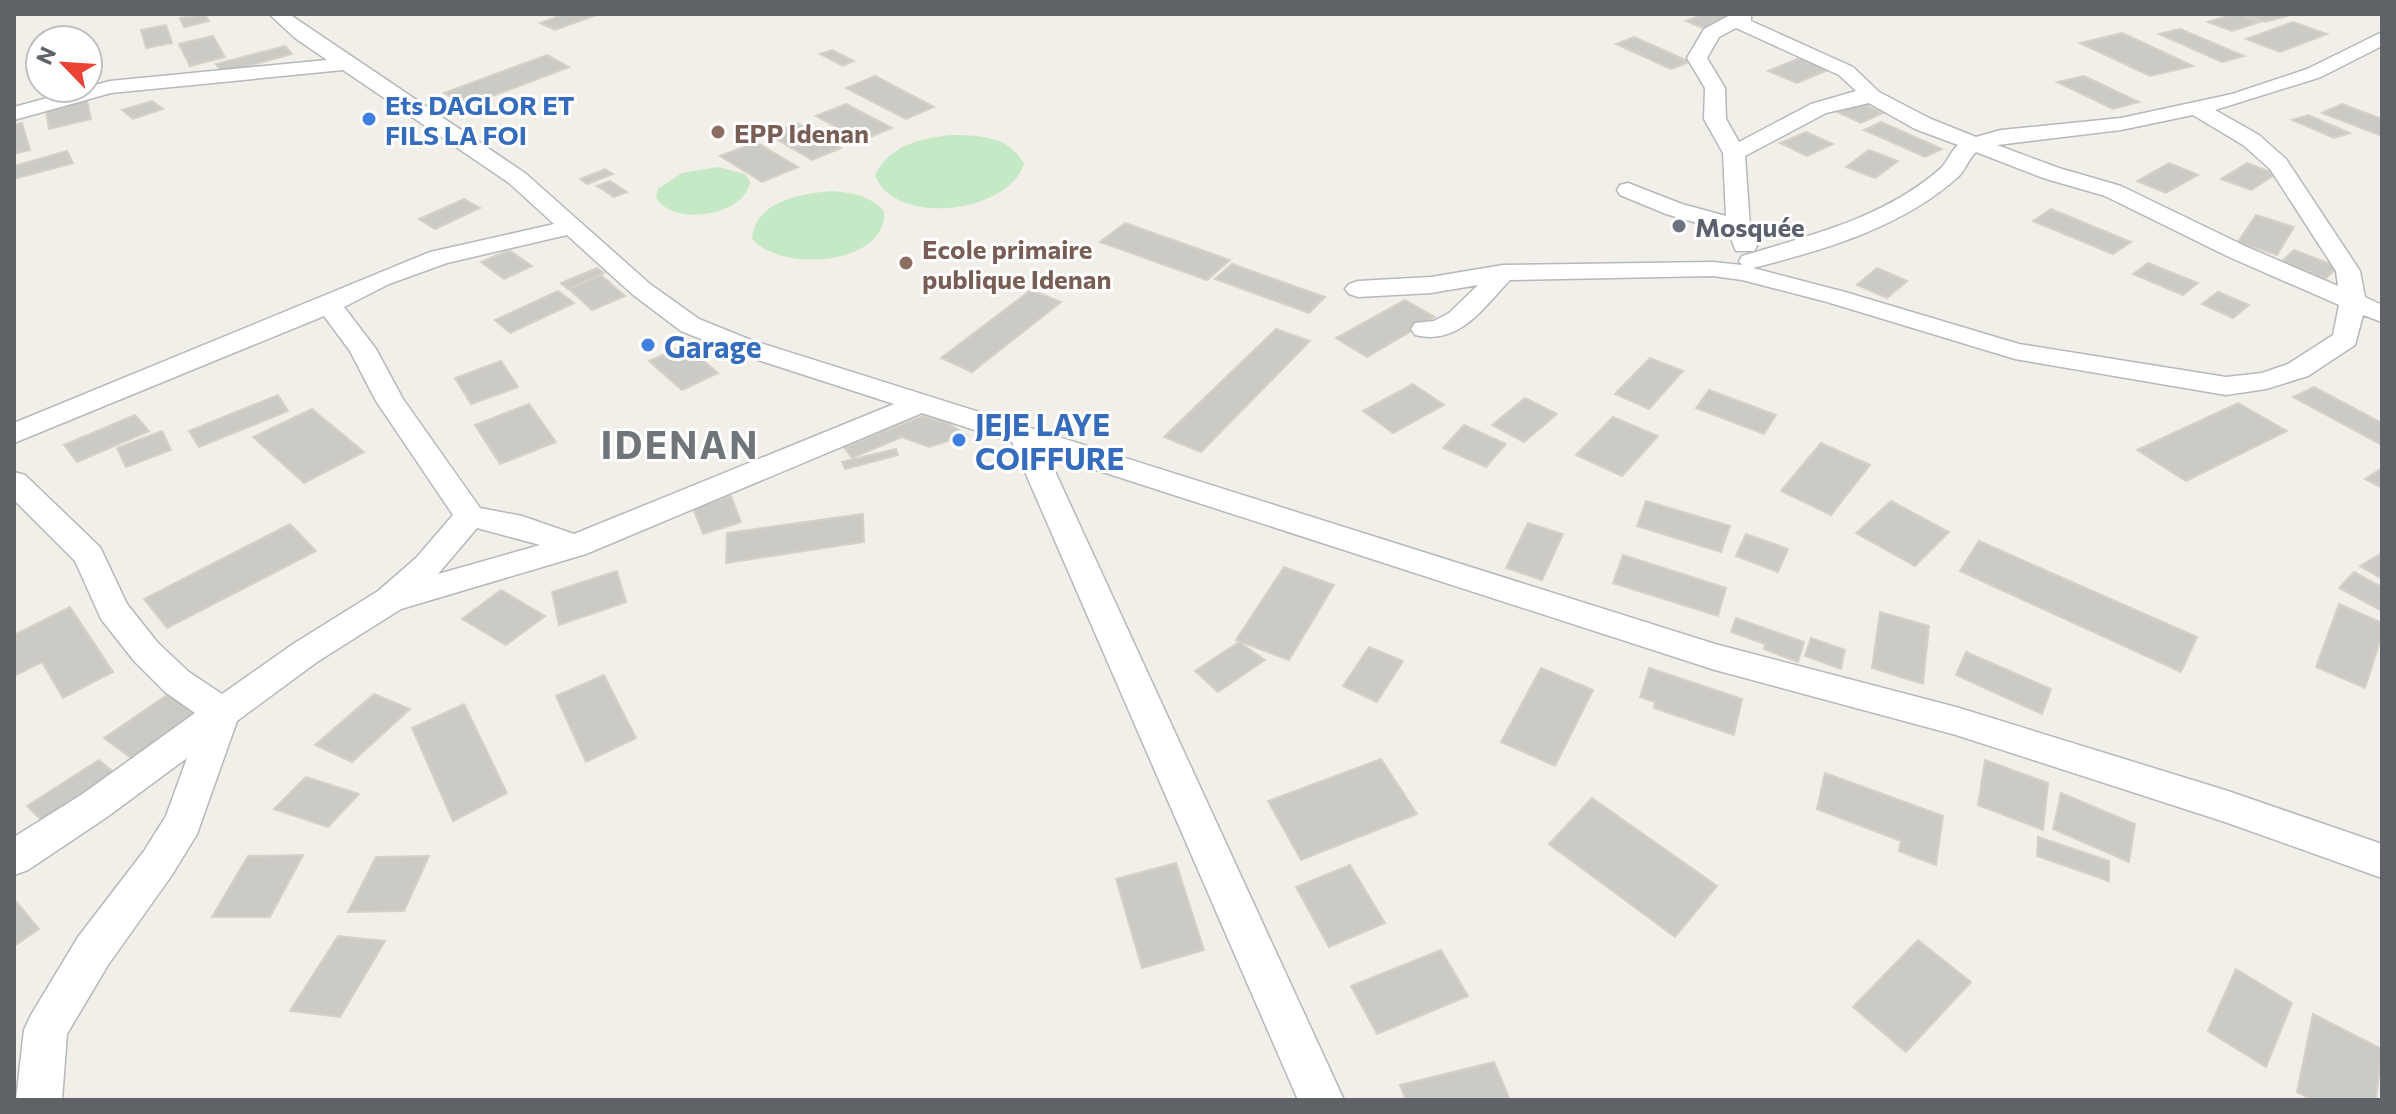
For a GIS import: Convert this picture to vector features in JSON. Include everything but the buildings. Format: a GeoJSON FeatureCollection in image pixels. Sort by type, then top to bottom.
{"type":"FeatureCollection","features":[{"type":"Feature","properties":{"kind":"street"},"geometry":{"type":"LineString","coordinates":[[278,14],[517,178],[641,289],[690,325],[742,346],[1715,657],[1956,721],[2228,807],[2382,861]]}},
{"type":"Feature","properties":{"kind":"street"},"geometry":{"type":"LineString","coordinates":[[1747,267],[1738,227],[1734,153],[1715,119],[1715,88],[1697,58],[1711,33],[1739,18],[1846,71],[1872,96],[1923,124],[1971,145],[2113,191],[2238,252],[2382,314]]}},
{"type":"Feature","properties":{"kind":"street"},"geometry":{"type":"LineString","coordinates":[[1358,289],[1431,285],[1503,273],[1747,267],[1857,228],[1906,204],[1952,171],[1960,155],[1971,145],[2001,137],[2121,124],[2237,99],[2292,82],[2382,38]]}},
{"type":"Feature","properties":{"kind":"street"},"geometry":{"type":"LineString","coordinates":[[14,114],[110,87],[347,64]]}},
{"type":"Feature","properties":{"kind":"street"},"geometry":{"type":"LineString","coordinates":[[1734,153],[1827,104],[1847,98],[1872,96]]}},
{"type":"Feature","properties":{"kind":"street"},"geometry":{"type":"LineString","coordinates":[[1747,267],[2015,351],[2226,386],[2266,381],[2298,370],[2346,339],[2353,300],[2348,271],[2278,164],[2251,140],[2196,108]]}},
{"type":"Feature","properties":{"kind":"street"},"geometry":{"type":"LineString","coordinates":[[1628,190],[1674,209],[1738,227]]}},
{"type":"Feature","properties":{"kind":"street"},"geometry":{"type":"LineString","coordinates":[[14,434],[439,257],[571,227]]}},
{"type":"Feature","properties":{"kind":"street"},"geometry":{"type":"LineString","coordinates":[[1424,329],[1440,331],[1456,323],[1503,273]]}},
{"type":"Feature","properties":{"kind":"street"},"geometry":{"type":"LineString","coordinates":[[329,305],[363,349],[390,401],[470,516],[522,527],[575,546]]}},
{"type":"Feature","properties":{"kind":"street"},"geometry":{"type":"LineString","coordinates":[[390,600],[575,546],[922,403]]}},
{"type":"Feature","properties":{"kind":"street"},"geometry":{"type":"LineString","coordinates":[[1024,436],[1321,1100]]}},
{"type":"Feature","properties":{"kind":"street"},"geometry":{"type":"LineString","coordinates":[[14,482],[89,555],[113,610],[146,652],[177,682],[222,713]]}},
{"type":"Feature","properties":{"kind":"street"},"geometry":{"type":"LineString","coordinates":[[14,858],[94,806],[305,653],[390,600],[427,566],[470,516]]}},
{"type":"Feature","properties":{"kind":"street"},"geometry":{"type":"LineString","coordinates":[[39,1100],[46,1030],[93,951],[158,863],[183,822],[222,713]]}},
{"type":"Feature","properties":{"kind":"green space"},"geometry":{"type":"Polygon","coordinates":[[[950,135],[992,139],[1010,148],[1024,164],[1014,181],[997,194],[951,208],[926,208],[904,202],[886,192],[875,175],[889,157],[906,145],[950,135]]]}},
{"type":"Feature","properties":{"kind":"green space"},"geometry":{"type":"Polygon","coordinates":[[[718,167],[745,174],[750,182],[745,194],[723,210],[708,214],[677,213],[656,198],[658,189],[682,173],[718,167]]]}},
{"type":"Feature","properties":{"kind":"green space"},"geometry":{"type":"Polygon","coordinates":[[[832,191],[860,196],[884,211],[881,229],[870,243],[832,258],[809,259],[786,257],[767,250],[752,239],[755,226],[770,208],[793,197],[832,191]]]}},
{"type":"Feature","properties":{"kind":"place","name":"Ets DAGLOR ET FILS LA FOI"},"geometry":{"type":"Point","coordinates":[369,119]}},
{"type":"Feature","properties":{"kind":"place","name":"EPP Idenan"},"geometry":{"type":"Point","coordinates":[718,132]}},
{"type":"Feature","properties":{"kind":"place","name":"Mosquée"},"geometry":{"type":"Point","coordinates":[1679,226]}},
{"type":"Feature","properties":{"kind":"place","name":"Ecole primaire publique Idenan"},"geometry":{"type":"Point","coordinates":[906,263]}},
{"type":"Feature","properties":{"kind":"place","name":"Garage"},"geometry":{"type":"Point","coordinates":[648,345]}},
{"type":"Feature","properties":{"kind":"place","name":"JEJE LAYE COIFFURE"},"geometry":{"type":"Point","coordinates":[959,440]}},
{"type":"Feature","properties":{"kind":"district","name":"IDENAN"},"geometry":{"type":"Point","coordinates":[680,443]}}]}
